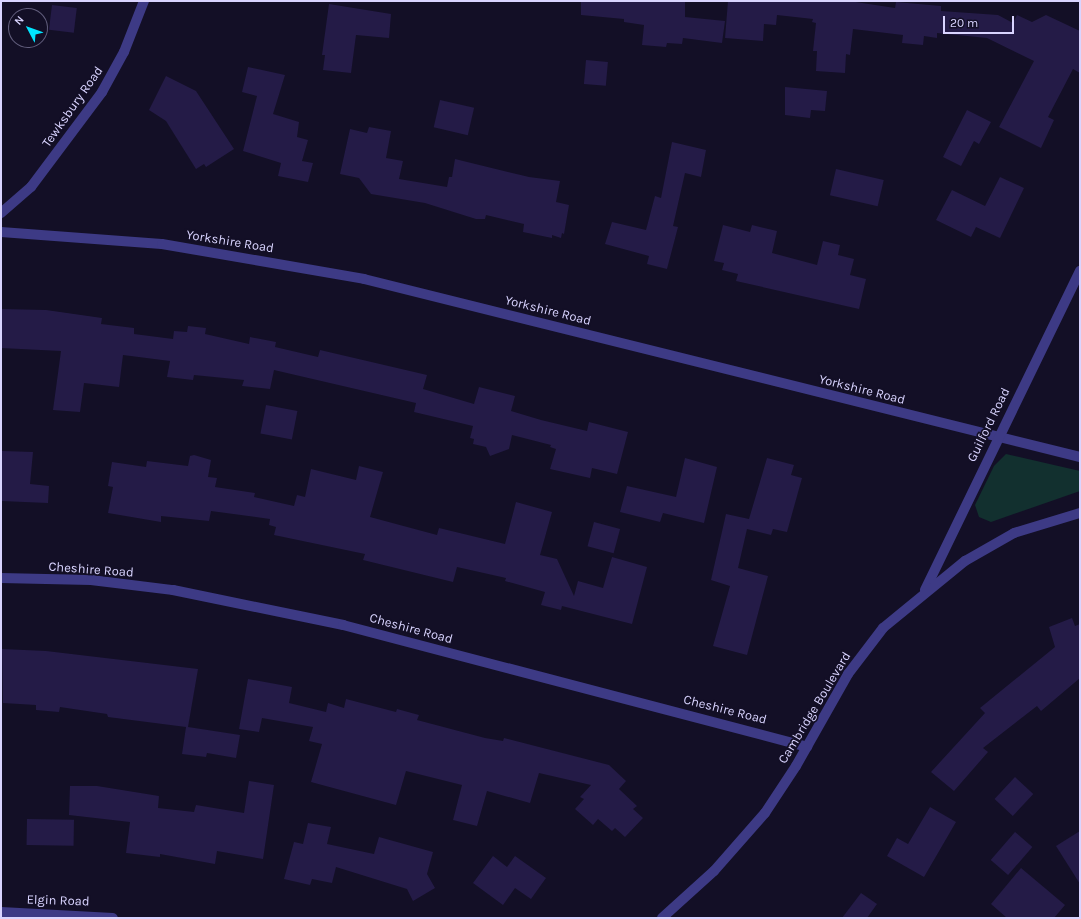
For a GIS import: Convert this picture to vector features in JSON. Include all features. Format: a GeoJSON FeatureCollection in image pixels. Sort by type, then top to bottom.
{"type":"FeatureCollection","features":[{"type":"Feature","properties":{"kind":"street","name":"Tewksbury Road"},"geometry":{"type":"LineString","coordinates":[[1,213],[31,187],[102,92],[124,52],[144,1]]}},
{"type":"Feature","properties":{"kind":"street","name":"Yorkshire Road"},"geometry":{"type":"LineString","coordinates":[[1,232],[162,244],[364,279],[997,438],[1080,457]]}},
{"type":"Feature","properties":{"kind":"street","name":"Guilford Road"},"geometry":{"type":"LineString","coordinates":[[924,592],[997,438],[1080,271]]}},
{"type":"Feature","properties":{"kind":"street","name":"Cambridge Boulevard"},"geometry":{"type":"LineString","coordinates":[[662,918],[740,844],[778,795],[852,668],[883,628],[924,592],[965,561],[1014,533],[1080,513]]}},
{"type":"Feature","properties":{"kind":"street","name":"Cheshire Road"},"geometry":{"type":"LineString","coordinates":[[1,578],[91,580],[173,590],[343,625],[807,747]]}},
{"type":"Feature","properties":{"kind":"street","name":"Elgin Road"},"geometry":{"type":"LineString","coordinates":[[1,912],[113,918]]}},
{"type":"Feature","properties":{"kind":"green space"},"geometry":{"type":"Polygon","coordinates":[[[1006,454],[1080,471],[1080,491],[991,522],[979,517],[975,505],[994,466],[1006,454]]]}},
{"type":"Feature","properties":{"kind":"building"},"geometry":{"type":"Polygon","coordinates":[[[581,1],[685,1],[685,17],[725,21],[722,43],[683,38],[682,44],[667,43],[666,47],[642,45],[644,25],[624,22],[624,19],[581,15],[581,1]]]}},
{"type":"Feature","properties":{"kind":"building"},"geometry":{"type":"Polygon","coordinates":[[[728,1],[849,1],[895,8],[896,2],[941,6],[941,11],[998,15],[1013,23],[1017,15],[1032,22],[1046,15],[1080,31],[1080,73],[1073,69],[1048,117],[1054,120],[1041,148],[999,127],[1034,61],[987,38],[937,33],[937,38],[924,36],[923,45],[902,43],[903,35],[853,29],[850,55],[846,54],[845,73],[816,71],[817,51],[813,51],[816,23],[812,22],[813,19],[777,15],[776,25],[764,24],[763,41],[725,38],[728,1]]]}},
{"type":"Feature","properties":{"kind":"building"},"geometry":{"type":"Polygon","coordinates":[[[329,4],[391,14],[389,38],[356,35],[351,73],[323,70],[325,55],[322,55],[329,4]]]}},
{"type":"Feature","properties":{"kind":"building"},"geometry":{"type":"Polygon","coordinates":[[[52,5],[77,8],[74,33],[49,30],[52,5]]]}},
{"type":"Feature","properties":{"kind":"building"},"geometry":{"type":"Polygon","coordinates":[[[586,60],[608,62],[606,86],[584,84],[586,60]]]}},
{"type":"Feature","properties":{"kind":"building"},"geometry":{"type":"Polygon","coordinates":[[[248,67],[285,75],[273,114],[299,122],[297,137],[308,140],[302,161],[313,163],[308,182],[278,176],[281,163],[243,151],[257,96],[242,92],[248,67]]]}},
{"type":"Feature","properties":{"kind":"building"},"geometry":{"type":"Polygon","coordinates":[[[166,76],[196,91],[234,149],[206,167],[204,164],[196,169],[166,121],[149,110],[166,76]]]}},
{"type":"Feature","properties":{"kind":"building"},"geometry":{"type":"Polygon","coordinates":[[[785,87],[827,91],[825,111],[811,110],[810,118],[785,115],[785,87]]]}},
{"type":"Feature","properties":{"kind":"building"},"geometry":{"type":"Polygon","coordinates":[[[440,100],[474,108],[468,135],[434,127],[440,100]]]}},
{"type":"Feature","properties":{"kind":"building"},"geometry":{"type":"Polygon","coordinates":[[[967,110],[991,122],[979,144],[974,141],[961,166],[943,157],[967,110]]]}},
{"type":"Feature","properties":{"kind":"building"},"geometry":{"type":"Polygon","coordinates":[[[369,127],[391,131],[386,158],[403,161],[399,179],[447,187],[449,177],[452,177],[455,159],[529,177],[560,181],[556,202],[569,205],[564,234],[562,233],[561,238],[552,235],[552,238],[523,232],[524,224],[486,215],[485,219],[476,219],[425,203],[371,194],[359,178],[340,174],[350,129],[367,133],[369,127]]]}},
{"type":"Feature","properties":{"kind":"building"},"geometry":{"type":"Polygon","coordinates":[[[672,142],[706,150],[701,177],[685,173],[673,226],[678,227],[667,269],[647,264],[649,256],[605,244],[612,222],[646,230],[655,196],[661,198],[672,142]]]}},
{"type":"Feature","properties":{"kind":"building"},"geometry":{"type":"Polygon","coordinates":[[[836,169],[884,180],[878,206],[830,195],[836,169]]]}},
{"type":"Feature","properties":{"kind":"building"},"geometry":{"type":"Polygon","coordinates":[[[1000,177],[1024,188],[1000,238],[976,227],[971,237],[936,220],[952,190],[985,206],[1000,177]]]}},
{"type":"Feature","properties":{"kind":"building"},"geometry":{"type":"Polygon","coordinates":[[[723,225],[750,232],[752,225],[777,231],[772,253],[817,265],[823,241],[840,245],[838,255],[854,259],[850,275],[866,279],[859,309],[736,281],[738,274],[722,270],[724,263],[714,261],[723,225]]]}},
{"type":"Feature","properties":{"kind":"building"},"geometry":{"type":"Polygon","coordinates":[[[1,309],[46,310],[102,318],[101,324],[134,328],[134,334],[173,339],[174,331],[187,332],[188,326],[206,328],[205,334],[249,344],[250,337],[276,342],[275,347],[318,357],[320,350],[427,375],[423,389],[474,404],[479,387],[515,396],[511,411],[587,431],[589,422],[628,432],[617,474],[592,468],[590,478],[550,469],[556,449],[550,447],[551,445],[512,435],[509,449],[490,456],[486,447],[473,444],[474,439],[470,438],[473,426],[414,412],[416,403],[274,370],[270,389],[242,386],[244,380],[194,375],[193,380],[167,377],[170,361],[123,355],[119,387],[84,383],[80,412],[53,410],[61,351],[1,348],[1,309]]]}},
{"type":"Feature","properties":{"kind":"building"},"geometry":{"type":"Polygon","coordinates":[[[266,405],[297,411],[292,440],[260,433],[266,405]]]}},
{"type":"Feature","properties":{"kind":"building"},"geometry":{"type":"Polygon","coordinates":[[[2,451],[33,452],[30,484],[49,486],[48,503],[1,501],[2,451]]]}},
{"type":"Feature","properties":{"kind":"building"},"geometry":{"type":"Polygon","coordinates":[[[194,455],[211,460],[208,477],[217,478],[215,487],[255,493],[254,497],[294,506],[297,495],[305,497],[311,469],[356,480],[359,466],[383,472],[370,517],[437,535],[439,528],[505,544],[516,502],[552,512],[540,555],[557,559],[574,596],[578,581],[603,588],[612,557],[647,567],[632,624],[562,606],[561,610],[541,605],[545,592],[505,581],[506,578],[457,567],[453,582],[363,560],[365,554],[274,535],[276,527],[269,525],[270,519],[211,511],[209,521],[161,516],[161,522],[108,513],[113,487],[108,486],[112,462],[146,467],[147,461],[188,466],[190,456],[194,455]]]}},
{"type":"Feature","properties":{"kind":"building"},"geometry":{"type":"Polygon","coordinates":[[[685,458],[717,467],[704,523],[663,513],[660,522],[620,512],[627,486],[676,497],[685,458]]]}},
{"type":"Feature","properties":{"kind":"building"},"geometry":{"type":"Polygon","coordinates":[[[767,458],[794,465],[791,475],[802,478],[787,532],[773,529],[771,535],[747,529],[738,568],[768,576],[747,655],[713,646],[730,586],[711,580],[726,514],[749,519],[767,458]]]}},
{"type":"Feature","properties":{"kind":"building"},"geometry":{"type":"Polygon","coordinates":[[[594,522],[620,529],[614,553],[588,546],[594,522]]]}},
{"type":"Feature","properties":{"kind":"building"},"geometry":{"type":"Polygon","coordinates":[[[1072,618],[1075,626],[1080,624],[1080,678],[1041,711],[1037,706],[983,748],[988,752],[954,791],[931,772],[985,713],[980,708],[1055,647],[1049,627],[1072,618]]]}},
{"type":"Feature","properties":{"kind":"building"},"geometry":{"type":"Polygon","coordinates":[[[2,649],[46,651],[198,669],[188,727],[240,735],[236,758],[207,753],[206,757],[182,754],[186,727],[108,717],[107,714],[60,707],[59,712],[36,710],[36,705],[3,703],[2,649]]]}},
{"type":"Feature","properties":{"kind":"building"},"geometry":{"type":"Polygon","coordinates":[[[248,679],[292,687],[289,703],[326,712],[328,703],[344,708],[346,699],[396,712],[397,709],[419,715],[417,720],[485,738],[503,741],[504,738],[609,765],[626,781],[619,789],[637,806],[633,809],[643,818],[625,837],[615,828],[612,831],[598,819],[593,825],[575,809],[584,799],[580,797],[591,785],[539,773],[530,803],[487,791],[477,826],[453,820],[462,785],[406,771],[396,805],[311,782],[322,744],[309,741],[313,727],[262,718],[259,732],[239,729],[248,679]]]}},
{"type":"Feature","properties":{"kind":"building"},"geometry":{"type":"Polygon","coordinates":[[[1015,777],[1033,794],[1013,816],[995,799],[1015,777]]]}},
{"type":"Feature","properties":{"kind":"building"},"geometry":{"type":"Polygon","coordinates":[[[249,781],[274,785],[263,859],[217,851],[215,864],[160,854],[160,857],[126,853],[130,822],[69,815],[70,786],[97,786],[159,796],[158,808],[194,812],[196,805],[244,813],[249,781]]]}},
{"type":"Feature","properties":{"kind":"building"},"geometry":{"type":"Polygon","coordinates":[[[930,807],[956,822],[924,877],[887,856],[897,838],[908,844],[930,807]]]}},
{"type":"Feature","properties":{"kind":"building"},"geometry":{"type":"Polygon","coordinates":[[[27,819],[74,820],[74,846],[27,845],[27,819]]]}},
{"type":"Feature","properties":{"kind":"building"},"geometry":{"type":"Polygon","coordinates":[[[308,823],[331,827],[327,844],[374,854],[379,837],[433,852],[427,874],[435,888],[413,901],[407,889],[336,867],[332,883],[312,879],[310,885],[284,879],[294,842],[303,844],[308,823]]]}},
{"type":"Feature","properties":{"kind":"building"},"geometry":{"type":"Polygon","coordinates":[[[1080,831],[1080,884],[1056,846],[1080,831]]]}},
{"type":"Feature","properties":{"kind":"building"},"geometry":{"type":"Polygon","coordinates":[[[1015,832],[1032,847],[1008,875],[991,860],[1015,832]]]}},
{"type":"Feature","properties":{"kind":"building"},"geometry":{"type":"Polygon","coordinates":[[[493,856],[507,867],[515,856],[546,878],[531,899],[515,888],[503,905],[473,883],[493,856]]]}},
{"type":"Feature","properties":{"kind":"building"},"geometry":{"type":"Polygon","coordinates":[[[1021,868],[1065,905],[1054,918],[1007,918],[991,904],[1021,868]]]}},
{"type":"Feature","properties":{"kind":"building"},"geometry":{"type":"Polygon","coordinates":[[[861,893],[877,904],[867,918],[842,918],[861,893]]]}}]}
